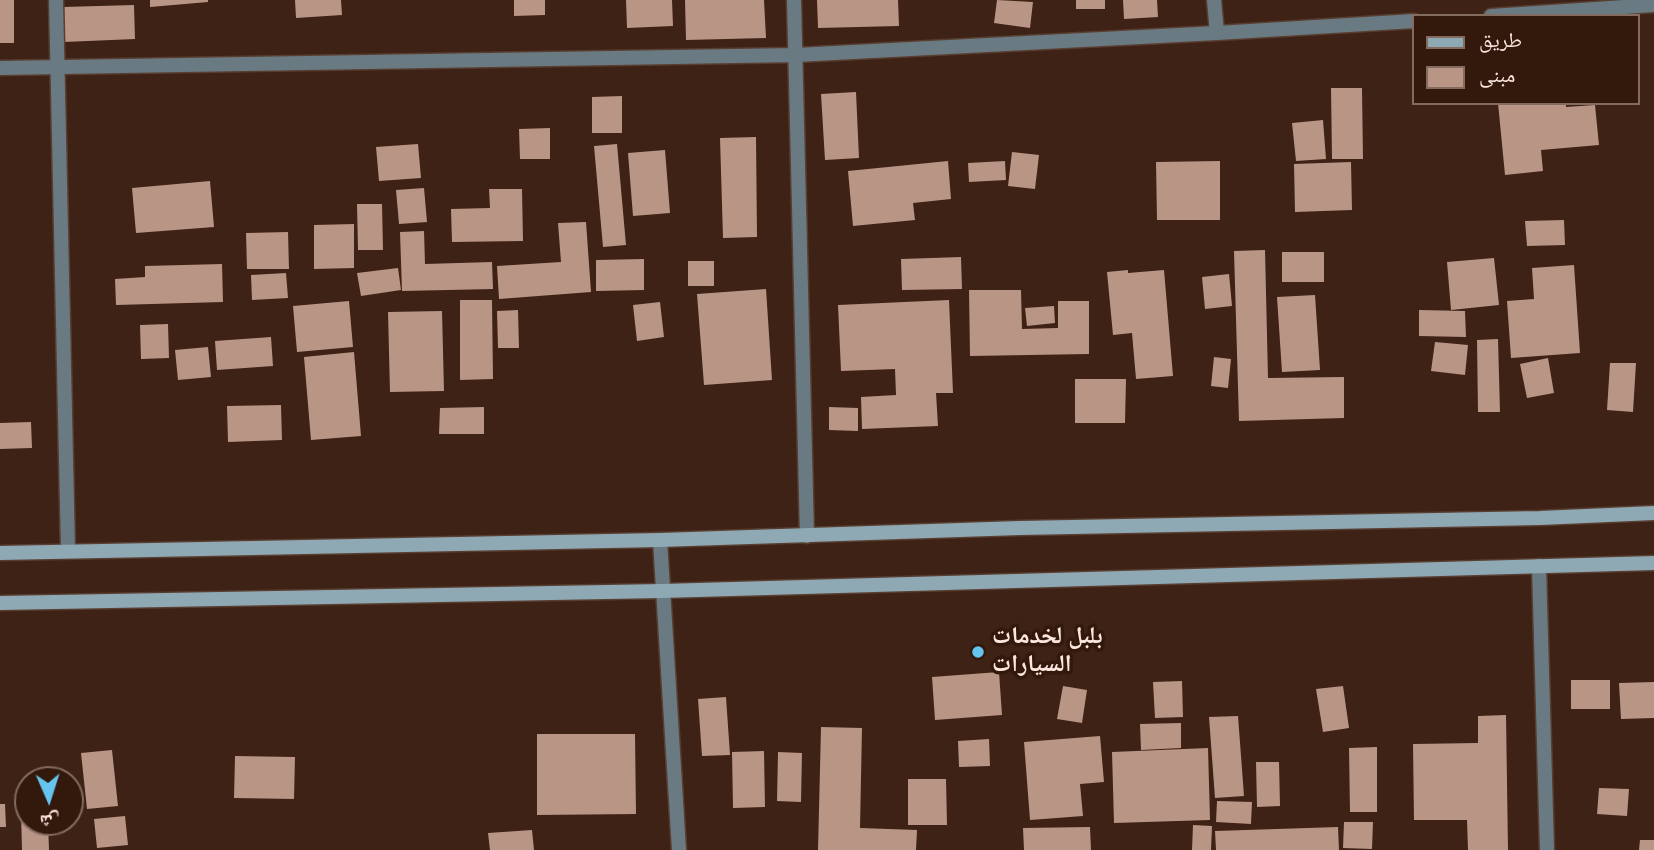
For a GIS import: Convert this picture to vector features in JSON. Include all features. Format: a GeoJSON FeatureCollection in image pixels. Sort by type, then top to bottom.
{"type":"FeatureCollection","features":[{"type":"Feature","properties":{"kind":"main road"},"geometry":{"type":"LineString","coordinates":[[0,553],[660,540],[1654,513]]}},
{"type":"Feature","properties":{"kind":"main road"},"geometry":{"type":"LineString","coordinates":[[0,603],[662,591],[1654,563]]}},
{"type":"Feature","properties":{"kind":"street"},"geometry":{"type":"LineString","coordinates":[[56,0],[68,550]]}},
{"type":"Feature","properties":{"kind":"street"},"geometry":{"type":"LineString","coordinates":[[794,0],[807,536]]}},
{"type":"Feature","properties":{"kind":"street"},"geometry":{"type":"LineString","coordinates":[[1214,0],[1217,33]]}},
{"type":"Feature","properties":{"kind":"street"},"geometry":{"type":"LineString","coordinates":[[1520,14],[1654,5]]}},
{"type":"Feature","properties":{"kind":"street"},"geometry":{"type":"LineString","coordinates":[[0,68],[796,55],[1412,21]]}},
{"type":"Feature","properties":{"kind":"street"},"geometry":{"type":"LineString","coordinates":[[660,540],[679,850]]}},
{"type":"Feature","properties":{"kind":"street"},"geometry":{"type":"LineString","coordinates":[[1539,566],[1547,850]]}},
{"type":"Feature","properties":{"kind":"building"},"geometry":{"type":"Polygon","coordinates":[[[0,0],[14,0],[14,43],[0,43],[0,0]]]}},
{"type":"Feature","properties":{"kind":"building"},"geometry":{"type":"Polygon","coordinates":[[[150,0],[208,0],[208,2],[150,7],[150,0]]]}},
{"type":"Feature","properties":{"kind":"building"},"geometry":{"type":"Polygon","coordinates":[[[295,0],[341,0],[342,15],[296,18],[295,0]]]}},
{"type":"Feature","properties":{"kind":"building"},"geometry":{"type":"Polygon","coordinates":[[[514,0],[545,0],[545,15],[514,16],[514,0]]]}},
{"type":"Feature","properties":{"kind":"building"},"geometry":{"type":"Polygon","coordinates":[[[626,0],[672,0],[673,26],[627,28],[626,0]]]}},
{"type":"Feature","properties":{"kind":"building"},"geometry":{"type":"Polygon","coordinates":[[[685,0],[764,0],[766,38],[686,40],[685,0]]]}},
{"type":"Feature","properties":{"kind":"building"},"geometry":{"type":"Polygon","coordinates":[[[817,0],[898,0],[899,26],[818,28],[817,0]]]}},
{"type":"Feature","properties":{"kind":"building"},"geometry":{"type":"Polygon","coordinates":[[[997,0],[1033,2],[1030,28],[994,23],[997,0]]]}},
{"type":"Feature","properties":{"kind":"building"},"geometry":{"type":"Polygon","coordinates":[[[1076,0],[1105,0],[1105,9],[1076,9],[1076,0]]]}},
{"type":"Feature","properties":{"kind":"building"},"geometry":{"type":"Polygon","coordinates":[[[1123,0],[1157,0],[1158,17],[1124,19],[1123,0]]]}},
{"type":"Feature","properties":{"kind":"building"},"geometry":{"type":"Polygon","coordinates":[[[134,5],[135,39],[64,42],[63,7],[134,5]]]}},
{"type":"Feature","properties":{"kind":"building"},"geometry":{"type":"Polygon","coordinates":[[[1331,88],[1362,88],[1363,159],[1332,159],[1331,88]]]}},
{"type":"Feature","properties":{"kind":"building"},"geometry":{"type":"Polygon","coordinates":[[[856,92],[859,158],[825,160],[821,94],[856,92]]]}},
{"type":"Feature","properties":{"kind":"building"},"geometry":{"type":"Polygon","coordinates":[[[622,96],[622,133],[592,133],[592,97],[622,96]]]}},
{"type":"Feature","properties":{"kind":"building"},"geometry":{"type":"Polygon","coordinates":[[[1498,105],[1595,105],[1599,145],[1541,150],[1543,171],[1505,175],[1498,105]]]}},
{"type":"Feature","properties":{"kind":"building"},"geometry":{"type":"Polygon","coordinates":[[[1323,120],[1326,159],[1296,161],[1292,123],[1323,120]]]}},
{"type":"Feature","properties":{"kind":"building"},"geometry":{"type":"Polygon","coordinates":[[[550,128],[550,159],[520,159],[519,129],[550,128]]]}},
{"type":"Feature","properties":{"kind":"building"},"geometry":{"type":"Polygon","coordinates":[[[756,137],[757,237],[723,238],[720,138],[756,137]]]}},
{"type":"Feature","properties":{"kind":"building"},"geometry":{"type":"Polygon","coordinates":[[[418,144],[421,178],[379,181],[376,147],[418,144]]]}},
{"type":"Feature","properties":{"kind":"building"},"geometry":{"type":"Polygon","coordinates":[[[617,144],[626,245],[603,247],[594,146],[617,144]]]}},
{"type":"Feature","properties":{"kind":"building"},"geometry":{"type":"Polygon","coordinates":[[[665,150],[670,213],[633,216],[628,153],[665,150]]]}},
{"type":"Feature","properties":{"kind":"building"},"geometry":{"type":"Polygon","coordinates":[[[1012,152],[1039,155],[1035,189],[1008,186],[1012,152]]]}},
{"type":"Feature","properties":{"kind":"building"},"geometry":{"type":"Polygon","coordinates":[[[948,161],[951,199],[913,203],[915,220],[853,226],[848,171],[948,161]]]}},
{"type":"Feature","properties":{"kind":"building"},"geometry":{"type":"Polygon","coordinates":[[[1005,161],[1006,180],[969,182],[968,163],[1005,161]]]}},
{"type":"Feature","properties":{"kind":"building"},"geometry":{"type":"Polygon","coordinates":[[[1220,161],[1220,220],[1157,220],[1156,162],[1220,161]]]}},
{"type":"Feature","properties":{"kind":"building"},"geometry":{"type":"Polygon","coordinates":[[[1351,162],[1352,210],[1295,212],[1294,164],[1351,162]]]}},
{"type":"Feature","properties":{"kind":"building"},"geometry":{"type":"Polygon","coordinates":[[[210,181],[214,227],[136,233],[132,188],[210,181]]]}},
{"type":"Feature","properties":{"kind":"building"},"geometry":{"type":"Polygon","coordinates":[[[424,188],[427,222],[399,224],[396,190],[424,188]]]}},
{"type":"Feature","properties":{"kind":"building"},"geometry":{"type":"Polygon","coordinates":[[[489,189],[522,189],[523,241],[452,242],[451,209],[490,208],[489,189]]]}},
{"type":"Feature","properties":{"kind":"building"},"geometry":{"type":"Polygon","coordinates":[[[357,204],[382,204],[383,250],[358,250],[357,204]]]}},
{"type":"Feature","properties":{"kind":"building"},"geometry":{"type":"Polygon","coordinates":[[[1564,220],[1565,245],[1527,246],[1525,221],[1564,220]]]}},
{"type":"Feature","properties":{"kind":"building"},"geometry":{"type":"Polygon","coordinates":[[[586,222],[591,292],[499,299],[497,266],[561,262],[558,223],[586,222]]]}},
{"type":"Feature","properties":{"kind":"building"},"geometry":{"type":"Polygon","coordinates":[[[354,224],[354,268],[314,269],[314,225],[354,224]]]}},
{"type":"Feature","properties":{"kind":"building"},"geometry":{"type":"Polygon","coordinates":[[[424,231],[425,264],[492,262],[493,289],[402,291],[400,232],[424,231]]]}},
{"type":"Feature","properties":{"kind":"building"},"geometry":{"type":"Polygon","coordinates":[[[288,232],[289,269],[247,269],[246,233],[288,232]]]}},
{"type":"Feature","properties":{"kind":"building"},"geometry":{"type":"Polygon","coordinates":[[[1265,250],[1268,378],[1344,377],[1344,418],[1239,421],[1234,251],[1265,250]]]}},
{"type":"Feature","properties":{"kind":"building"},"geometry":{"type":"Polygon","coordinates":[[[1282,252],[1324,252],[1324,282],[1282,282],[1282,252]]]}},
{"type":"Feature","properties":{"kind":"building"},"geometry":{"type":"Polygon","coordinates":[[[961,257],[962,289],[902,290],[901,259],[961,257]]]}},
{"type":"Feature","properties":{"kind":"building"},"geometry":{"type":"Polygon","coordinates":[[[1494,258],[1499,305],[1451,310],[1447,262],[1494,258]]]}},
{"type":"Feature","properties":{"kind":"building"},"geometry":{"type":"Polygon","coordinates":[[[644,259],[644,290],[596,291],[596,260],[644,259]]]}},
{"type":"Feature","properties":{"kind":"building"},"geometry":{"type":"Polygon","coordinates":[[[688,261],[714,261],[714,286],[688,286],[688,261]]]}},
{"type":"Feature","properties":{"kind":"building"},"geometry":{"type":"Polygon","coordinates":[[[222,264],[223,302],[116,305],[115,279],[145,277],[145,266],[222,264]]]}},
{"type":"Feature","properties":{"kind":"building"},"geometry":{"type":"Polygon","coordinates":[[[1574,265],[1580,353],[1511,358],[1507,301],[1534,299],[1532,268],[1574,265]]]}},
{"type":"Feature","properties":{"kind":"building"},"geometry":{"type":"Polygon","coordinates":[[[398,268],[401,290],[361,296],[357,273],[398,268]]]}},
{"type":"Feature","properties":{"kind":"building"},"geometry":{"type":"Polygon","coordinates":[[[1128,270],[1128,273],[1164,270],[1173,376],[1136,379],[1132,333],[1113,335],[1107,272],[1128,270]]]}},
{"type":"Feature","properties":{"kind":"building"},"geometry":{"type":"Polygon","coordinates":[[[286,273],[288,298],[252,300],[251,275],[286,273]]]}},
{"type":"Feature","properties":{"kind":"building"},"geometry":{"type":"Polygon","coordinates":[[[1229,274],[1232,306],[1205,309],[1202,277],[1229,274]]]}},
{"type":"Feature","properties":{"kind":"building"},"geometry":{"type":"Polygon","coordinates":[[[766,289],[772,380],[704,385],[697,294],[766,289]]]}},
{"type":"Feature","properties":{"kind":"building"},"geometry":{"type":"Polygon","coordinates":[[[969,290],[1021,290],[1022,329],[1058,328],[1058,301],[1089,301],[1089,354],[970,356],[969,290]]]}},
{"type":"Feature","properties":{"kind":"building"},"geometry":{"type":"Polygon","coordinates":[[[1315,295],[1320,370],[1282,372],[1277,297],[1315,295]]]}},
{"type":"Feature","properties":{"kind":"building"},"geometry":{"type":"Polygon","coordinates":[[[460,300],[492,300],[493,379],[460,380],[460,300]]]}},
{"type":"Feature","properties":{"kind":"building"},"geometry":{"type":"Polygon","coordinates":[[[949,300],[953,393],[936,393],[938,426],[862,429],[861,397],[896,395],[895,369],[841,371],[838,305],[949,300]]]}},
{"type":"Feature","properties":{"kind":"building"},"geometry":{"type":"Polygon","coordinates":[[[349,301],[353,347],[297,352],[293,306],[349,301]]]}},
{"type":"Feature","properties":{"kind":"building"},"geometry":{"type":"Polygon","coordinates":[[[660,302],[664,337],[637,341],[633,305],[660,302]]]}},
{"type":"Feature","properties":{"kind":"building"},"geometry":{"type":"Polygon","coordinates":[[[1054,306],[1055,323],[1027,326],[1025,308],[1054,306]]]}},
{"type":"Feature","properties":{"kind":"building"},"geometry":{"type":"Polygon","coordinates":[[[518,310],[519,348],[498,348],[497,311],[518,310]]]}},
{"type":"Feature","properties":{"kind":"building"},"geometry":{"type":"Polygon","coordinates":[[[1419,310],[1465,311],[1466,337],[1419,336],[1419,310]]]}},
{"type":"Feature","properties":{"kind":"building"},"geometry":{"type":"Polygon","coordinates":[[[442,311],[444,391],[390,392],[388,312],[442,311]]]}},
{"type":"Feature","properties":{"kind":"building"},"geometry":{"type":"Polygon","coordinates":[[[168,324],[169,358],[141,359],[140,325],[168,324]]]}},
{"type":"Feature","properties":{"kind":"building"},"geometry":{"type":"Polygon","coordinates":[[[271,337],[273,366],[217,370],[215,341],[271,337]]]}},
{"type":"Feature","properties":{"kind":"building"},"geometry":{"type":"Polygon","coordinates":[[[1498,339],[1500,412],[1478,412],[1477,340],[1498,339]]]}},
{"type":"Feature","properties":{"kind":"building"},"geometry":{"type":"Polygon","coordinates":[[[1435,342],[1468,345],[1465,375],[1431,371],[1435,342]]]}},
{"type":"Feature","properties":{"kind":"building"},"geometry":{"type":"Polygon","coordinates":[[[208,347],[211,377],[178,380],[175,350],[208,347]]]}},
{"type":"Feature","properties":{"kind":"building"},"geometry":{"type":"Polygon","coordinates":[[[354,352],[361,436],[311,440],[304,357],[354,352]]]}},
{"type":"Feature","properties":{"kind":"building"},"geometry":{"type":"Polygon","coordinates":[[[1214,357],[1231,359],[1228,388],[1211,386],[1214,357]]]}},
{"type":"Feature","properties":{"kind":"building"},"geometry":{"type":"Polygon","coordinates":[[[1548,358],[1554,393],[1527,398],[1520,364],[1548,358]]]}},
{"type":"Feature","properties":{"kind":"building"},"geometry":{"type":"Polygon","coordinates":[[[1610,363],[1636,363],[1633,412],[1607,410],[1610,363]]]}},
{"type":"Feature","properties":{"kind":"building"},"geometry":{"type":"Polygon","coordinates":[[[1075,379],[1126,379],[1125,423],[1075,423],[1075,379]]]}},
{"type":"Feature","properties":{"kind":"building"},"geometry":{"type":"Polygon","coordinates":[[[281,405],[282,440],[228,442],[227,406],[281,405]]]}},
{"type":"Feature","properties":{"kind":"building"},"geometry":{"type":"Polygon","coordinates":[[[484,407],[484,434],[439,434],[440,408],[484,407]]]}},
{"type":"Feature","properties":{"kind":"building"},"geometry":{"type":"Polygon","coordinates":[[[829,407],[858,408],[858,431],[829,430],[829,407]]]}},
{"type":"Feature","properties":{"kind":"building"},"geometry":{"type":"Polygon","coordinates":[[[31,422],[32,448],[0,449],[0,423],[31,422]]]}},
{"type":"Feature","properties":{"kind":"building"},"geometry":{"type":"Polygon","coordinates":[[[999,672],[1002,715],[935,720],[932,677],[999,672]]]}},
{"type":"Feature","properties":{"kind":"building"},"geometry":{"type":"Polygon","coordinates":[[[1571,680],[1610,680],[1610,709],[1571,709],[1571,680]]]}},
{"type":"Feature","properties":{"kind":"building"},"geometry":{"type":"Polygon","coordinates":[[[1182,681],[1183,717],[1155,718],[1153,682],[1182,681]]]}},
{"type":"Feature","properties":{"kind":"building"},"geometry":{"type":"Polygon","coordinates":[[[1654,682],[1654,718],[1621,719],[1619,683],[1654,682]]]}},
{"type":"Feature","properties":{"kind":"building"},"geometry":{"type":"Polygon","coordinates":[[[1063,686],[1087,690],[1082,723],[1057,719],[1063,686]]]}},
{"type":"Feature","properties":{"kind":"building"},"geometry":{"type":"Polygon","coordinates":[[[1343,686],[1349,728],[1323,732],[1316,689],[1343,686]]]}},
{"type":"Feature","properties":{"kind":"building"},"geometry":{"type":"Polygon","coordinates":[[[726,697],[730,755],[702,756],[698,699],[726,697]]]}},
{"type":"Feature","properties":{"kind":"building"},"geometry":{"type":"Polygon","coordinates":[[[1506,715],[1508,850],[1468,850],[1467,820],[1414,820],[1413,744],[1478,743],[1478,716],[1506,715]]]}},
{"type":"Feature","properties":{"kind":"building"},"geometry":{"type":"Polygon","coordinates":[[[1238,716],[1244,796],[1215,798],[1209,717],[1238,716]]]}},
{"type":"Feature","properties":{"kind":"building"},"geometry":{"type":"Polygon","coordinates":[[[1181,723],[1181,748],[1141,750],[1140,724],[1181,723]]]}},
{"type":"Feature","properties":{"kind":"building"},"geometry":{"type":"Polygon","coordinates":[[[821,727],[862,728],[860,828],[917,830],[916,850],[818,850],[821,727]]]}},
{"type":"Feature","properties":{"kind":"building"},"geometry":{"type":"Polygon","coordinates":[[[537,734],[635,734],[636,814],[537,815],[537,734]]]}},
{"type":"Feature","properties":{"kind":"building"},"geometry":{"type":"Polygon","coordinates":[[[1100,736],[1104,782],[1080,784],[1083,816],[1030,820],[1024,742],[1100,736]]]}},
{"type":"Feature","properties":{"kind":"building"},"geometry":{"type":"Polygon","coordinates":[[[989,739],[990,766],[959,767],[958,741],[989,739]]]}},
{"type":"Feature","properties":{"kind":"building"},"geometry":{"type":"Polygon","coordinates":[[[1377,747],[1377,812],[1350,812],[1349,748],[1377,747]]]}},
{"type":"Feature","properties":{"kind":"building"},"geometry":{"type":"Polygon","coordinates":[[[1208,748],[1210,820],[1114,823],[1112,752],[1208,748]]]}},
{"type":"Feature","properties":{"kind":"building"},"geometry":{"type":"Polygon","coordinates":[[[112,750],[118,806],[87,809],[81,753],[112,750]]]}},
{"type":"Feature","properties":{"kind":"building"},"geometry":{"type":"Polygon","coordinates":[[[764,751],[765,807],[733,808],[732,752],[764,751]]]}},
{"type":"Feature","properties":{"kind":"building"},"geometry":{"type":"Polygon","coordinates":[[[778,752],[802,753],[801,802],[777,801],[778,752]]]}},
{"type":"Feature","properties":{"kind":"building"},"geometry":{"type":"Polygon","coordinates":[[[235,756],[295,757],[294,799],[234,798],[235,756]]]}},
{"type":"Feature","properties":{"kind":"building"},"geometry":{"type":"Polygon","coordinates":[[[1256,762],[1279,762],[1280,806],[1257,807],[1256,762]]]}},
{"type":"Feature","properties":{"kind":"building"},"geometry":{"type":"Polygon","coordinates":[[[908,779],[946,779],[947,825],[908,825],[908,779]]]}},
{"type":"Feature","properties":{"kind":"building"},"geometry":{"type":"Polygon","coordinates":[[[1599,788],[1629,789],[1627,816],[1597,814],[1599,788]]]}},
{"type":"Feature","properties":{"kind":"building"},"geometry":{"type":"Polygon","coordinates":[[[1217,801],[1252,802],[1251,824],[1216,822],[1217,801]]]}},
{"type":"Feature","properties":{"kind":"building"},"geometry":{"type":"Polygon","coordinates":[[[0,804],[5,804],[6,827],[0,827],[0,804]]]}},
{"type":"Feature","properties":{"kind":"building"},"geometry":{"type":"Polygon","coordinates":[[[125,816],[128,845],[97,848],[94,819],[125,816]]]}},
{"type":"Feature","properties":{"kind":"building"},"geometry":{"type":"Polygon","coordinates":[[[1344,822],[1373,822],[1372,849],[1343,848],[1344,822]]]}},
{"type":"Feature","properties":{"kind":"building"},"geometry":{"type":"Polygon","coordinates":[[[1193,825],[1212,826],[1211,850],[1192,850],[1193,825]]]}},
{"type":"Feature","properties":{"kind":"building"},"geometry":{"type":"Polygon","coordinates":[[[1090,827],[1091,850],[1024,850],[1023,828],[1090,827]]]}},
{"type":"Feature","properties":{"kind":"building"},"geometry":{"type":"Polygon","coordinates":[[[1338,827],[1339,850],[1216,850],[1215,831],[1338,827]]]}},
{"type":"Feature","properties":{"kind":"building"},"geometry":{"type":"Polygon","coordinates":[[[532,830],[534,850],[490,850],[488,833],[532,830]]]}},
{"type":"Feature","properties":{"kind":"building"},"geometry":{"type":"Polygon","coordinates":[[[22,836],[48,836],[49,850],[22,850],[22,836]]]}},
{"type":"Feature","properties":{"kind":"building"},"geometry":{"type":"Polygon","coordinates":[[[1640,840],[1654,840],[1654,850],[1639,850],[1640,840]]]}},
{"type":"Feature","properties":{"kind":"place","name":"بلبل لخدمات السيارات"},"geometry":{"type":"Point","coordinates":[978,652]}}]}
